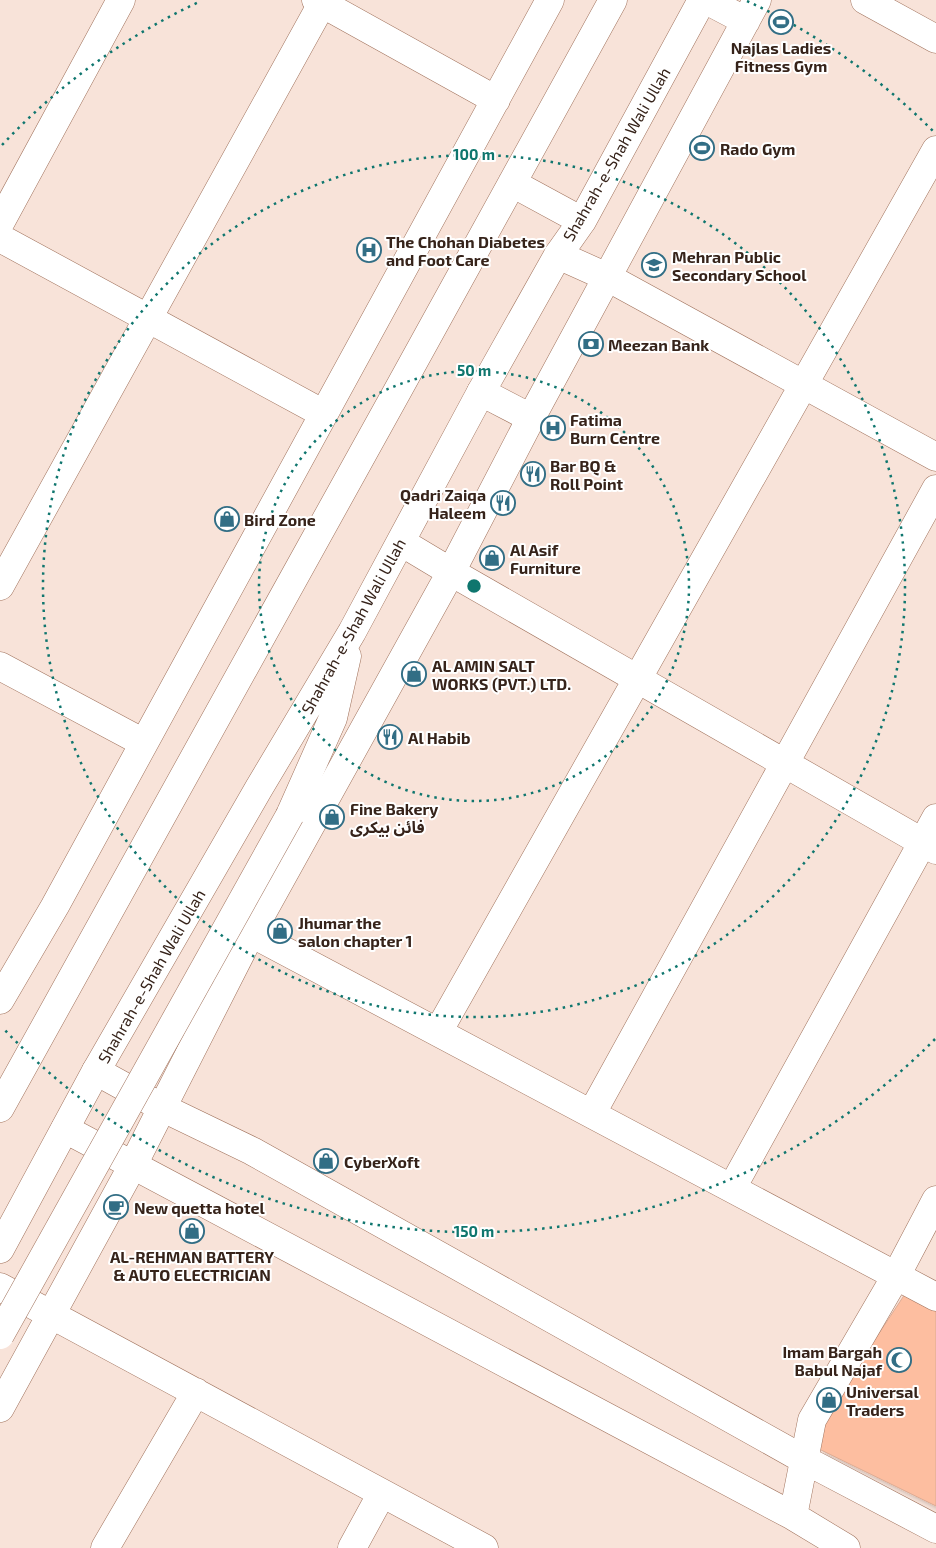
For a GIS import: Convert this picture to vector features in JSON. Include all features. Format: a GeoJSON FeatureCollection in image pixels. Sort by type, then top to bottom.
{"type":"FeatureCollection","features":[{"type":"Feature","properties":{"kind":"street"},"geometry":{"type":"LineString","coordinates":[[0,223],[121,0]]}},
{"type":"Feature","properties":{"kind":"street"},"geometry":{"type":"LineString","coordinates":[[0,1000],[55,906],[550,0]]}},
{"type":"Feature","properties":{"kind":"street"},"geometry":{"type":"LineString","coordinates":[[0,1108],[613,0]]}},
{"type":"Feature","properties":{"kind":"street","name":"Shahrah-e-Shah Wali Ullah"},"geometry":{"type":"LineString","coordinates":[[0,1249],[96,1071],[259,788],[352,632],[480,392],[558,255],[582,221],[702,0]]}},
{"type":"Feature","properties":{"kind":"street"},"geometry":{"type":"LineString","coordinates":[[0,1408],[133,1165],[251,933],[451,572],[531,418],[751,11],[706,0]]}},
{"type":"Feature","properties":{"kind":"street"},"geometry":{"type":"LineString","coordinates":[[865,0],[936,39]]}},
{"type":"Feature","properties":{"kind":"street"},"geometry":{"type":"LineString","coordinates":[[0,586],[321,1],[496,100]]}},
{"type":"Feature","properties":{"kind":"street"},"geometry":{"type":"LineString","coordinates":[[438,1032],[936,150]]}},
{"type":"Feature","properties":{"kind":"street"},"geometry":{"type":"LineString","coordinates":[[512,183],[582,221]]}},
{"type":"Feature","properties":{"kind":"street"},"geometry":{"type":"LineString","coordinates":[[0,238],[324,414]]}},
{"type":"Feature","properties":{"kind":"street"},"geometry":{"type":"LineString","coordinates":[[558,255],[607,277],[936,457]]}},
{"type":"Feature","properties":{"kind":"street"},"geometry":{"type":"LineString","coordinates":[[480,392],[531,418]]}},
{"type":"Feature","properties":{"kind":"street"},"geometry":{"type":"LineString","coordinates":[[592,1113],[936,489]]}},
{"type":"Feature","properties":{"kind":"street"},"geometry":{"type":"LineString","coordinates":[[401,542],[929,846]]}},
{"type":"Feature","properties":{"kind":"street"},"geometry":{"type":"LineString","coordinates":[[0,1335],[290,815],[333,718],[352,632]]}},
{"type":"Feature","properties":{"kind":"street"},"geometry":{"type":"LineString","coordinates":[[0,666],[144,743]]}},
{"type":"Feature","properties":{"kind":"street"},"geometry":{"type":"LineString","coordinates":[[732,1188],[929,846],[936,818]]}},
{"type":"Feature","properties":{"kind":"street"},"geometry":{"type":"LineString","coordinates":[[251,933],[936,1297]]}},
{"type":"Feature","properties":{"kind":"street"},"geometry":{"type":"LineString","coordinates":[[96,1071],[163,1108],[252,1151],[803,1460],[936,1529]]}},
{"type":"Feature","properties":{"kind":"street"},"geometry":{"type":"LineString","coordinates":[[65,1129],[793,1516],[846,1548]]}},
{"type":"Feature","properties":{"kind":"street"},"geometry":{"type":"LineString","coordinates":[[793,1516],[812,1420],[896,1276],[936,1200]]}},
{"type":"Feature","properties":{"kind":"street"},"geometry":{"type":"LineString","coordinates":[[0,1287],[484,1548]]}},
{"type":"Feature","properties":{"kind":"street"},"geometry":{"type":"LineString","coordinates":[[105,1548],[196,1392]]}},
{"type":"Feature","properties":{"kind":"street"},"geometry":{"type":"LineString","coordinates":[[352,1548],[382,1493]]}},
{"type":"Feature","properties":{"kind":"building","name":"Imam Bargah Babul Najaf"},"geometry":{"type":"Polygon","coordinates":[[[905,1294],[936,1311],[936,1506],[819,1449],[829,1409],[905,1294]]]}},
{"type":"Feature","properties":{"kind":"place","name":"Najlas Ladies Fitness Gym"},"geometry":{"type":"Point","coordinates":[781,22]}},
{"type":"Feature","properties":{"kind":"place","name":"Rado Gym"},"geometry":{"type":"Point","coordinates":[702,148]}},
{"type":"Feature","properties":{"kind":"place","name":"The Chohan Diabetes and Foot Care"},"geometry":{"type":"Point","coordinates":[369,250]}},
{"type":"Feature","properties":{"kind":"place","name":"Mehran Public Secondary School"},"geometry":{"type":"Point","coordinates":[654,265]}},
{"type":"Feature","properties":{"kind":"place","name":"Meezan Bank"},"geometry":{"type":"Point","coordinates":[591,344]}},
{"type":"Feature","properties":{"kind":"place","name":"Fatima Burn Centre"},"geometry":{"type":"Point","coordinates":[553,428]}},
{"type":"Feature","properties":{"kind":"place","name":"Bar BQ & Roll Point"},"geometry":{"type":"Point","coordinates":[533,474]}},
{"type":"Feature","properties":{"kind":"place","name":"Qadri Zaiqa Haleem"},"geometry":{"type":"Point","coordinates":[503,503]}},
{"type":"Feature","properties":{"kind":"place","name":"Bird Zone"},"geometry":{"type":"Point","coordinates":[227,519]}},
{"type":"Feature","properties":{"kind":"place","name":"Al Asif Furniture"},"geometry":{"type":"Point","coordinates":[492,558]}},
{"type":"Feature","properties":{"kind":"place","name":"AL AMIN SALT WORKS (PVT.) LTD."},"geometry":{"type":"Point","coordinates":[414,674]}},
{"type":"Feature","properties":{"kind":"place","name":"Al Habib"},"geometry":{"type":"Point","coordinates":[390,737]}},
{"type":"Feature","properties":{"kind":"place","name":"Fine Bakery فائن بیکری"},"geometry":{"type":"Point","coordinates":[332,817]}},
{"type":"Feature","properties":{"kind":"place","name":"Jhumar the salon chapter 1"},"geometry":{"type":"Point","coordinates":[280,931]}},
{"type":"Feature","properties":{"kind":"place","name":"CyberXoft"},"geometry":{"type":"Point","coordinates":[326,1161]}},
{"type":"Feature","properties":{"kind":"place","name":"New quetta hotel"},"geometry":{"type":"Point","coordinates":[116,1207]}},
{"type":"Feature","properties":{"kind":"place","name":"AL-REHMAN BATTERY & AUTO ELECTRICIAN"},"geometry":{"type":"Point","coordinates":[192,1231]}},
{"type":"Feature","properties":{"kind":"place","name":"Imam Bargah Babul Najaf"},"geometry":{"type":"Point","coordinates":[899,1360]}},
{"type":"Feature","properties":{"kind":"place","name":"Universal Traders"},"geometry":{"type":"Point","coordinates":[829,1400]}}]}
